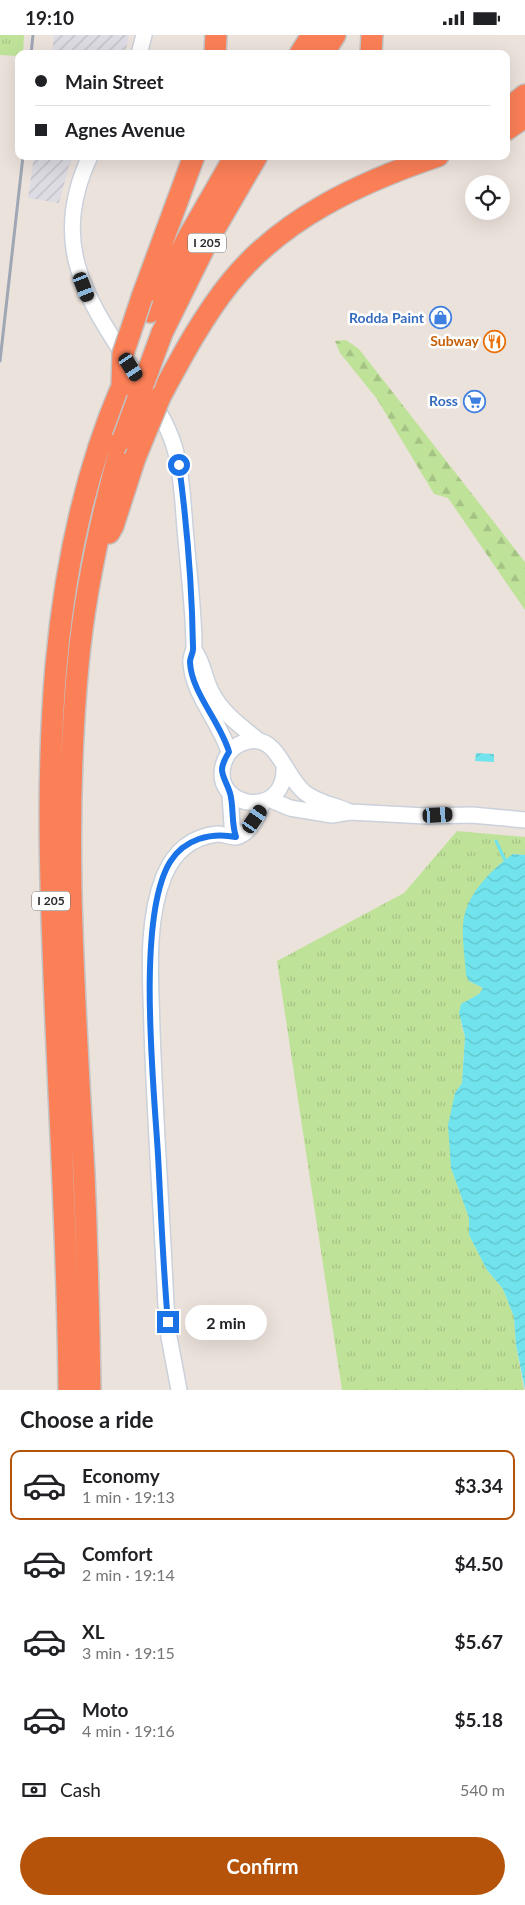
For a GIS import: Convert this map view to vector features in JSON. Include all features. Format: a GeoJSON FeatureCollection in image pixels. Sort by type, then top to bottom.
{"type":"FeatureCollection","features":[{"type":"Feature","properties":{"kind":"highway"},"geometry":{"type":"LineString","coordinates":[[215,50],[216,35]]}},
{"type":"Feature","properties":{"kind":"highway"},"geometry":{"type":"LineString","coordinates":[[303,50],[312,35]]}},
{"type":"Feature","properties":{"kind":"highway"},"geometry":{"type":"LineString","coordinates":[[326,50],[335,35]]}},
{"type":"Feature","properties":{"kind":"highway"},"geometry":{"type":"LineString","coordinates":[[371,50],[372,35]]}},
{"type":"Feature","properties":{"kind":"highway"},"geometry":{"type":"LineString","coordinates":[[510,107],[525,95]]}},
{"type":"Feature","properties":{"kind":"highway"},"geometry":{"type":"LineString","coordinates":[[510,127],[525,117]]}},
{"type":"Feature","properties":{"kind":"highway"},"geometry":{"type":"LineString","coordinates":[[146,304],[193,160]]}},
{"type":"Feature","properties":{"kind":"highway","name":"I 205"},"geometry":{"type":"LineString","coordinates":[[69,1390],[66,1260],[51,910],[51,736],[63,612],[72,552],[94,463],[108,417],[122,386],[146,304],[189,236],[233,160]]}},
{"type":"Feature","properties":{"kind":"highway","name":"I 205"},"geometry":{"type":"LineString","coordinates":[[90,1390],[85,1206],[72,909],[71,812],[78,664],[95,551],[106,498],[122,439],[162,333],[203,250],[255,160]]}},
{"type":"Feature","properties":{"kind":"highway"},"geometry":{"type":"LineString","coordinates":[[95,551],[113,526],[135,457],[178,363],[230,283],[266,247],[328,203],[396,170],[426,160]]}},
{"type":"Feature","properties":{"kind":"street"},"geometry":{"type":"LineString","coordinates":[[140,50],[144,35]]}},
{"type":"Feature","properties":{"kind":"street"},"geometry":{"type":"LineString","coordinates":[[88,160],[74,210],[73,231],[76,261],[89,300],[155,405],[167,426],[176,451],[182,489],[191,591],[194,650],[190,661],[195,680],[221,730],[229,752]]}},
{"type":"Feature","properties":{"kind":"street"},"geometry":{"type":"LineString","coordinates":[[194,650],[201,659],[211,693],[221,708],[259,741],[275,750],[290,777],[306,794],[350,812]]}},
{"type":"Feature","properties":{"kind":"street"},"geometry":{"type":"LineString","coordinates":[[236,837],[232,825],[230,793],[222,777],[222,768],[229,752],[238,745],[248,741],[259,741]]}},
{"type":"Feature","properties":{"kind":"street"},"geometry":{"type":"LineString","coordinates":[[179,1390],[169,1337],[166,1306],[153,1067],[151,962],[154,916],[170,862],[182,847],[206,836],[220,834],[236,837],[242,835],[261,811],[265,801],[282,785],[284,766]]}},
{"type":"Feature","properties":{"kind":"street"},"geometry":{"type":"LineString","coordinates":[[230,793],[245,802],[265,801],[315,813],[332,815],[350,812],[426,816],[472,815],[525,820]]}},
{"type":"Feature","properties":{"kind":"shaded area"},"geometry":{"type":"Polygon","coordinates":[[[54,35],[129,35],[126,50],[52,50],[54,35]]]}},
{"type":"Feature","properties":{"kind":"shaded area"},"geometry":{"type":"Polygon","coordinates":[[[33,160],[72,160],[59,203],[28,198],[33,160]]]}},
{"type":"Feature","properties":{"kind":"green space"},"geometry":{"type":"Polygon","coordinates":[[[0,35],[24,35],[23,50],[15,50],[15,56],[0,55],[0,35]]]}},
{"type":"Feature","properties":{"kind":"green space"},"geometry":{"type":"Polygon","coordinates":[[[346,340],[359,349],[525,562],[525,610],[448,498],[434,494],[377,399],[340,353],[335,341],[346,340]]]}},
{"type":"Feature","properties":{"kind":"green space"},"geometry":{"type":"Polygon","coordinates":[[[457,831],[525,837],[525,855],[513,854],[463,925],[469,981],[483,988],[479,994],[461,1004],[461,1024],[465,1037],[462,1083],[455,1093],[451,1167],[469,1218],[469,1235],[487,1270],[503,1289],[514,1317],[516,1345],[524,1390],[342,1390],[277,961],[404,893],[457,831]]]}},
{"type":"Feature","properties":{"kind":"water"},"geometry":{"type":"Polygon","coordinates":[[[476,753],[494,754],[494,762],[475,761],[476,753]]]}},
{"type":"Feature","properties":{"kind":"water"},"geometry":{"type":"Polygon","coordinates":[[[513,854],[525,855],[525,1390],[516,1345],[514,1317],[503,1289],[487,1270],[469,1235],[469,1218],[451,1168],[448,1125],[455,1093],[462,1083],[465,1037],[459,1013],[461,1004],[479,994],[483,988],[469,981],[466,975],[463,937],[465,914],[469,903],[481,884],[513,854]]]}},
{"type":"Feature","properties":{"kind":"waterway"},"geometry":{"type":"LineString","coordinates":[[496,841],[505,860]]}},
{"type":"Feature","properties":{"kind":"railway"},"geometry":{"type":"LineString","coordinates":[[31,50],[33,35]]}},
{"type":"Feature","properties":{"kind":"railway"},"geometry":{"type":"LineString","coordinates":[[0,361],[23,160]]}},
{"type":"Feature","properties":{"kind":"place","name":"Rodda Paint"},"geometry":{"type":"Point","coordinates":[440,318]}},
{"type":"Feature","properties":{"kind":"place","name":"Subway"},"geometry":{"type":"Point","coordinates":[495,341]}},
{"type":"Feature","properties":{"kind":"place","name":"Ross"},"geometry":{"type":"Point","coordinates":[474,401]}},
{"type":"Feature","properties":{"kind":"route"},"geometry":{"type":"LineString","coordinates":[[168,1322],[151,1011],[151,962],[154,916],[157,895],[170,862],[182,847],[206,836],[220,834],[236,837],[232,825],[230,793],[222,777],[222,768],[229,752],[221,730],[195,680],[190,661],[194,650],[191,591],[179,465]]}}]}
